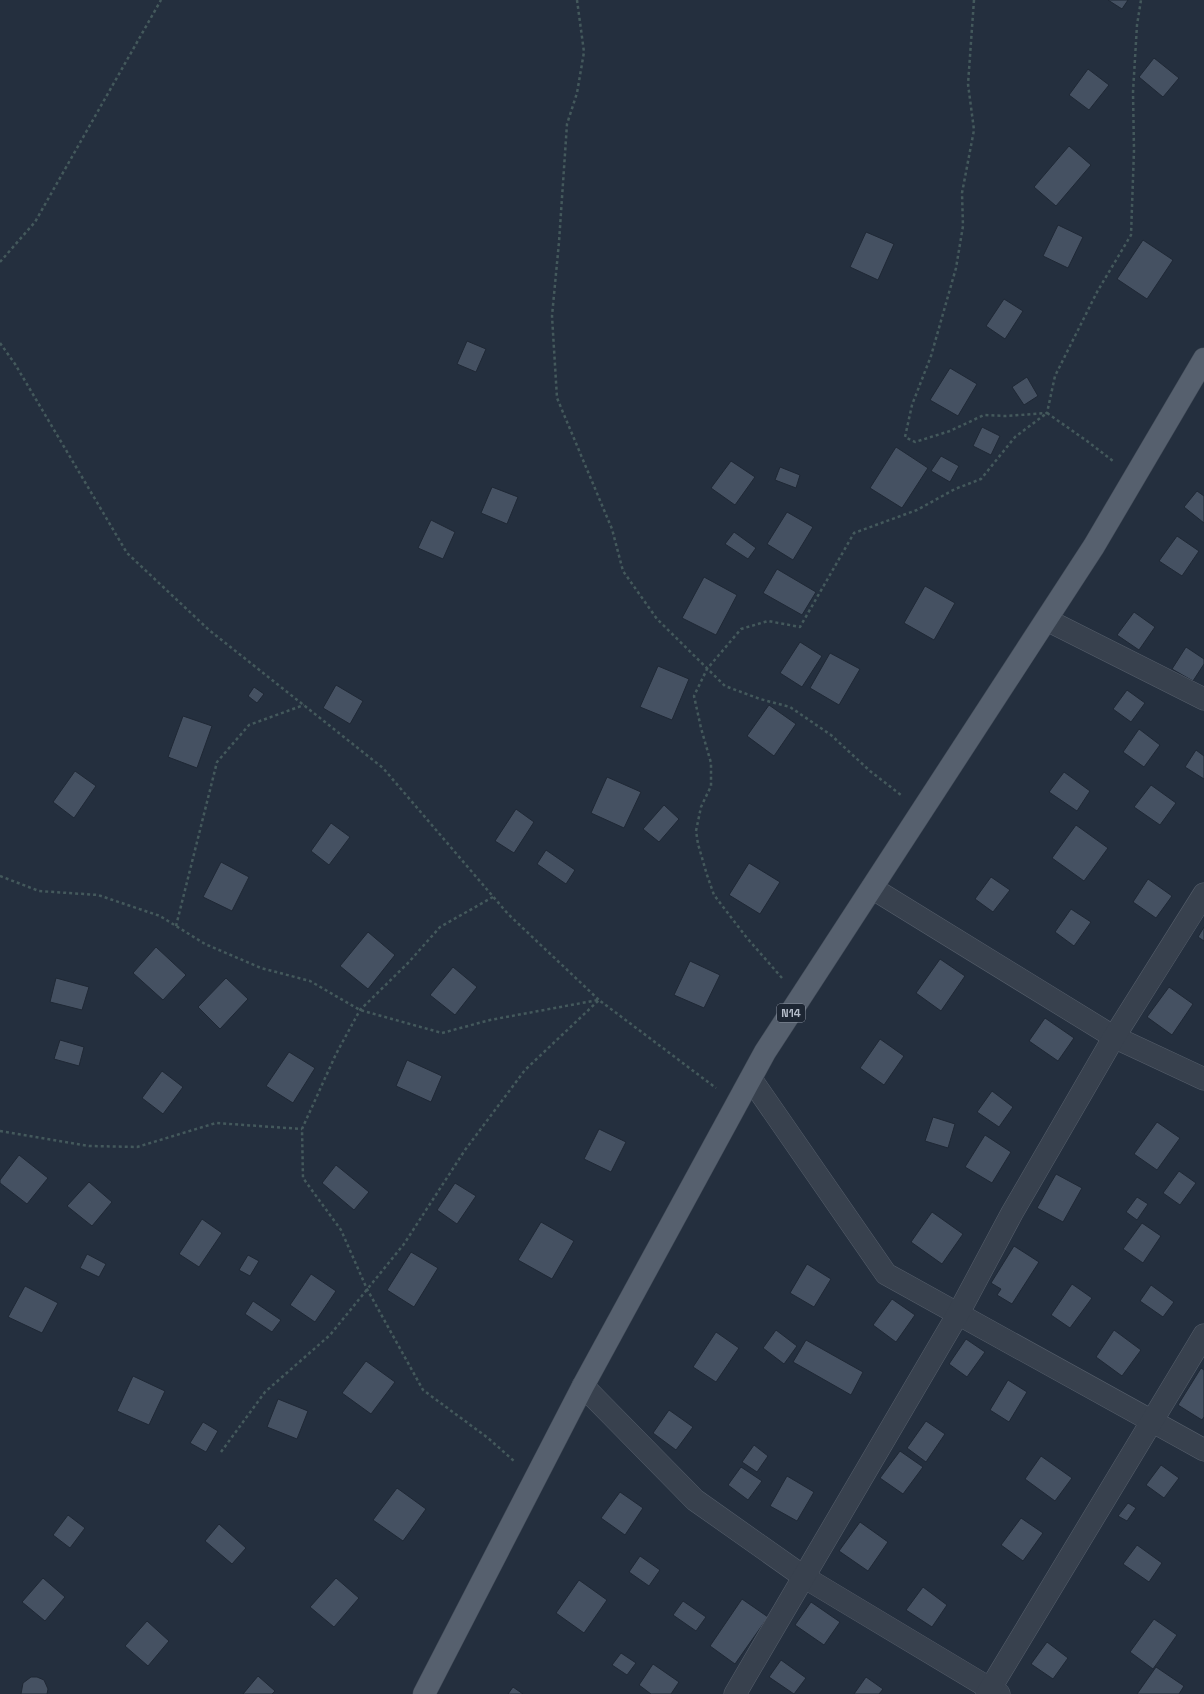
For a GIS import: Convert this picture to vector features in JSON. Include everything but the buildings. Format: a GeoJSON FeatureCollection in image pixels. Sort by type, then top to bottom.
{"type":"FeatureCollection","features":[{"type":"Feature","properties":{"kind":"main road","name":"N14"},"geometry":{"type":"LineString","coordinates":[[430,1692],[582,1386],[765,1052],[1094,546],[1204,359]]}},
{"type":"Feature","properties":{"kind":"street"},"geometry":{"type":"LineString","coordinates":[[1046,620],[1204,699]]}},
{"type":"Feature","properties":{"kind":"street"},"geometry":{"type":"LineString","coordinates":[[872,888],[1114,1037],[1204,1079]]}},
{"type":"Feature","properties":{"kind":"street"},"geometry":{"type":"LineString","coordinates":[[735,1694],[958,1314],[1012,1213],[1114,1037],[1204,894]]}},
{"type":"Feature","properties":{"kind":"street"},"geometry":{"type":"LineString","coordinates":[[751,1079],[886,1274],[1204,1450]]}},
{"type":"Feature","properties":{"kind":"street"},"geometry":{"type":"LineString","coordinates":[[582,1386],[695,1500],[804,1578],[992,1692],[1152,1420],[1204,1335]]}},
{"type":"Feature","properties":{"kind":"path"},"geometry":{"type":"LineString","coordinates":[[0,262],[35,222],[161,0]]}},
{"type":"Feature","properties":{"kind":"path"},"geometry":{"type":"LineString","coordinates":[[577,0],[584,52],[577,93],[567,124],[559,242],[552,316],[557,398],[612,529],[623,571],[657,619],[725,686],[760,699],[790,707],[832,735],[890,788],[923,809]]}},
{"type":"Feature","properties":{"kind":"path"},"geometry":{"type":"LineString","coordinates":[[974,0],[968,84],[974,130],[962,193],[963,226],[956,268],[931,356],[912,405],[905,437],[915,442],[950,431],[984,415],[1006,416],[1046,413],[1088,441],[1134,478]]}},
{"type":"Feature","properties":{"kind":"path"},"geometry":{"type":"LineString","coordinates":[[801,997],[781,977],[747,938],[714,896],[698,844],[696,831],[701,807],[711,786],[711,763],[694,696],[707,669],[741,629],[768,621],[800,627],[854,533],[917,510],[955,489],[981,479],[1015,438],[1046,413],[1055,376],[1097,292],[1131,235],[1134,150],[1133,92],[1137,25],[1141,0]]}},
{"type":"Feature","properties":{"kind":"path"},"geometry":{"type":"LineString","coordinates":[[0,343],[15,364],[127,553],[209,630],[383,768],[508,914],[599,1000],[737,1104]]}},
{"type":"Feature","properties":{"kind":"path"},"geometry":{"type":"LineString","coordinates":[[176,926],[217,762],[249,725],[304,705]]}},
{"type":"Feature","properties":{"kind":"path"},"geometry":{"type":"LineString","coordinates":[[0,876],[39,891],[98,895],[160,916],[205,944],[261,968],[310,981],[360,1010],[442,1033],[490,1020],[599,1000]]}},
{"type":"Feature","properties":{"kind":"path"},"geometry":{"type":"LineString","coordinates":[[493,897],[440,927],[408,963],[360,1010],[336,1054],[302,1129],[303,1178],[340,1230],[367,1288],[423,1390],[488,1438],[534,1480]]}},
{"type":"Feature","properties":{"kind":"path"},"geometry":{"type":"LineString","coordinates":[[221,1452],[265,1392],[330,1335],[404,1244],[465,1150],[525,1070],[599,1000]]}},
{"type":"Feature","properties":{"kind":"path"},"geometry":{"type":"LineString","coordinates":[[0,1131],[89,1146],[137,1147],[216,1123],[302,1129]]}}]}
